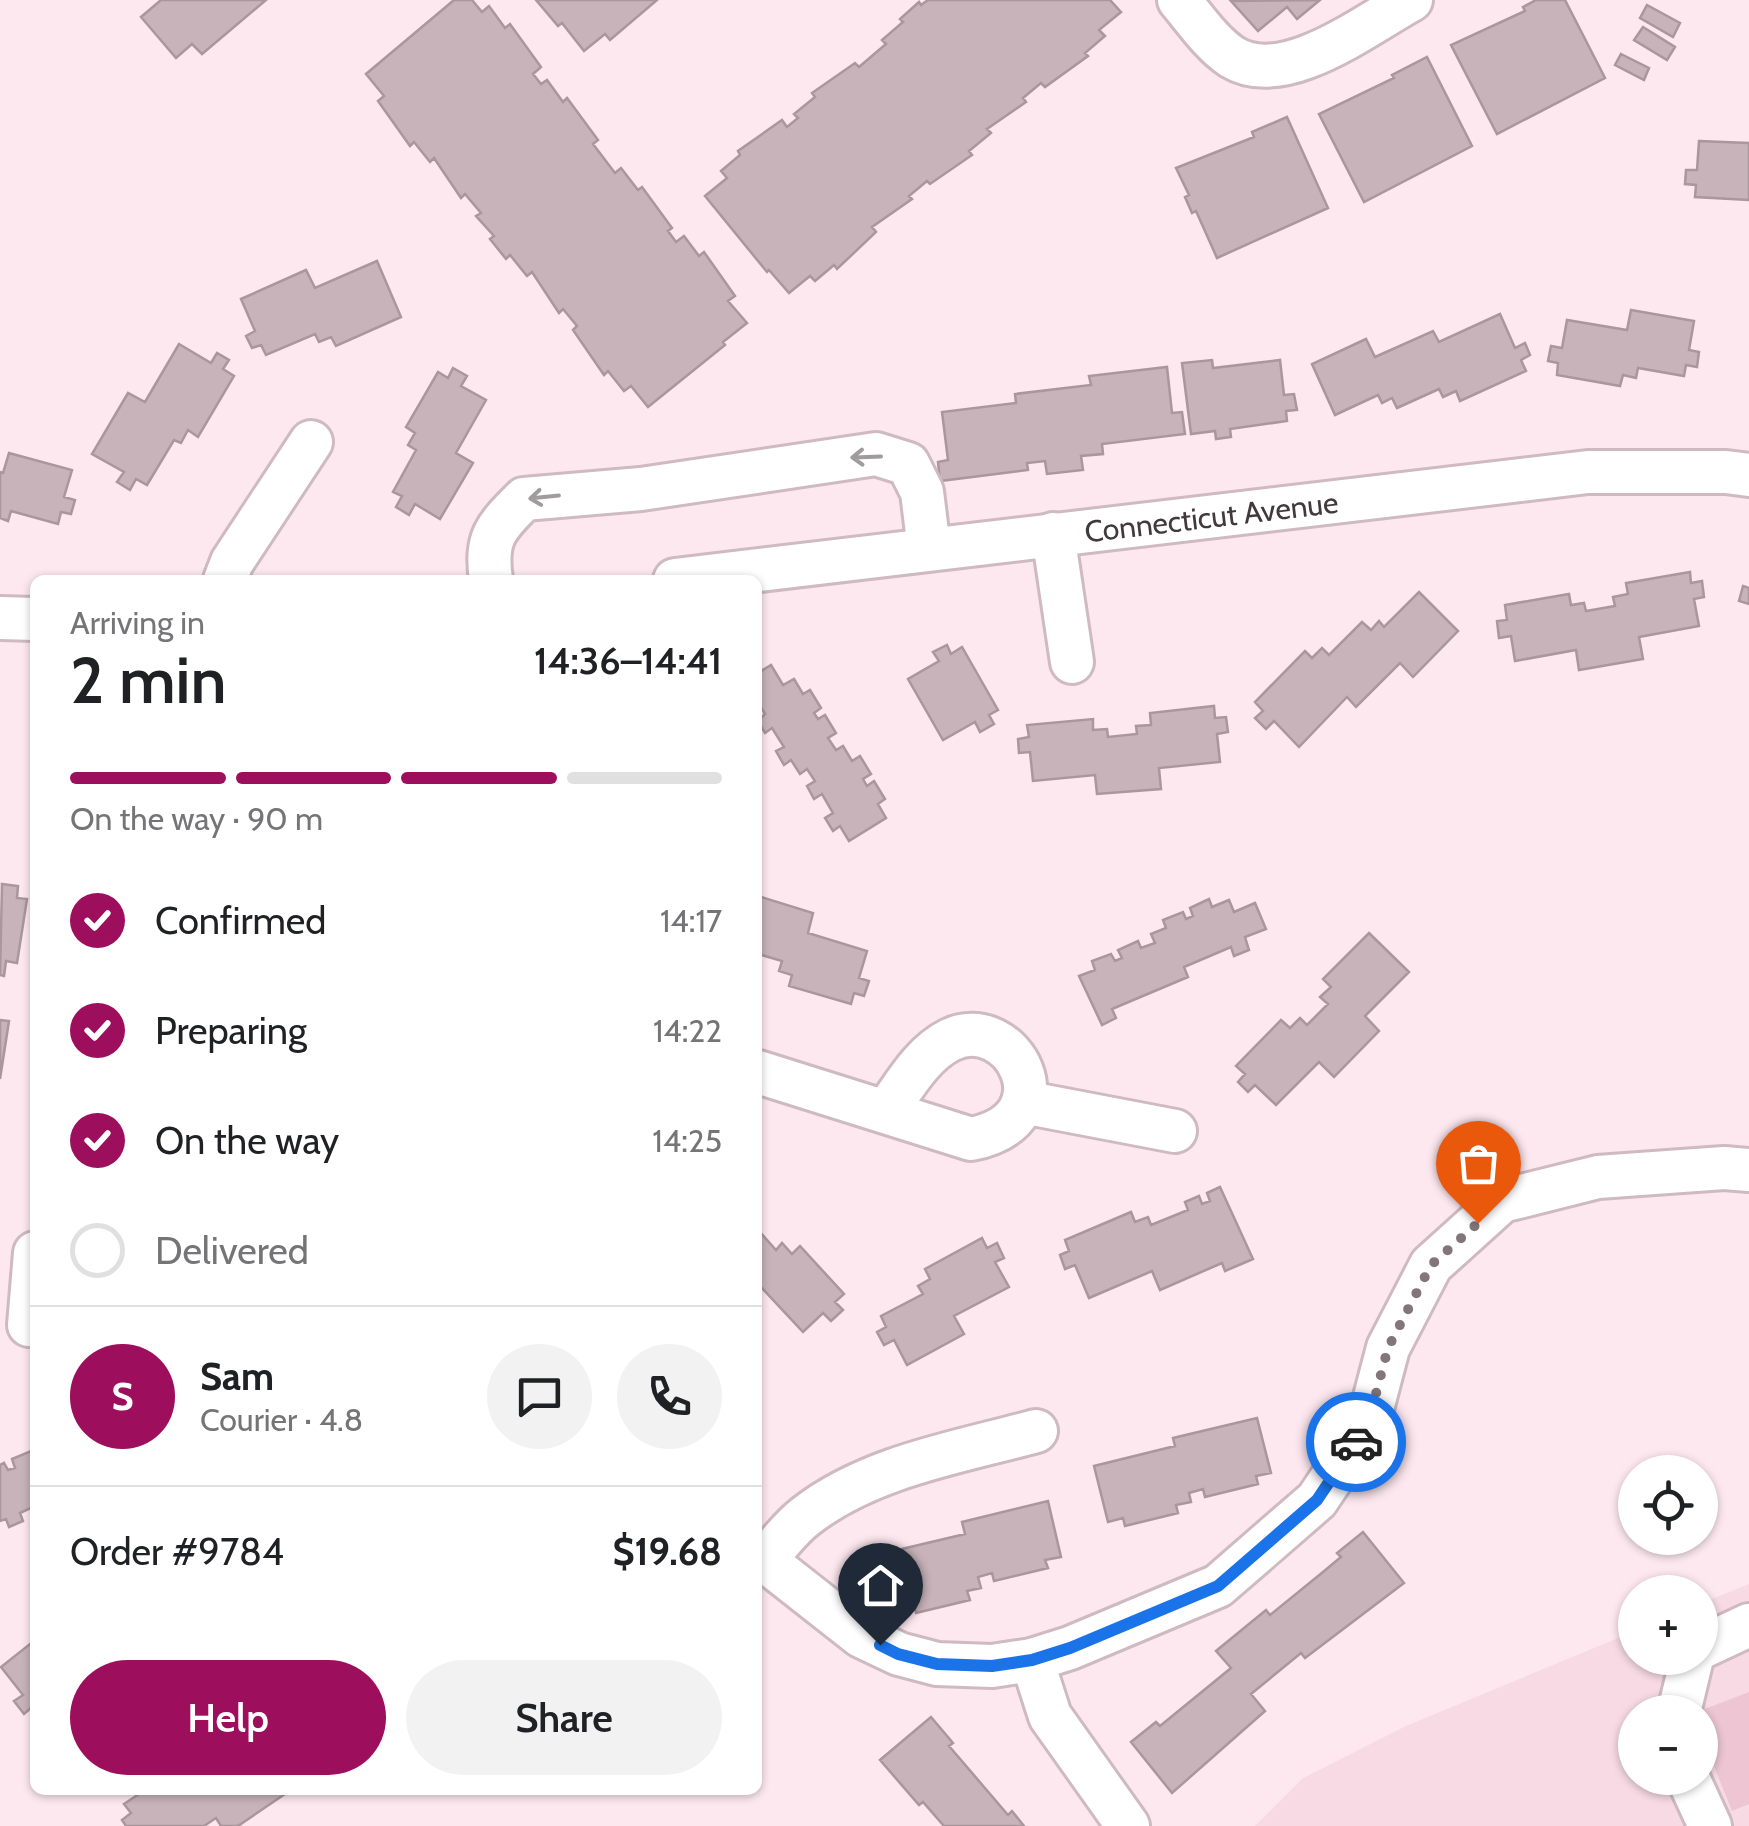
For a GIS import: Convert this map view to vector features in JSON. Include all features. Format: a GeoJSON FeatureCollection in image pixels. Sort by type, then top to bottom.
{"type":"FeatureCollection","features":[{"type":"Feature","properties":{"kind":"street"},"geometry":{"type":"LineString","coordinates":[[1179,0],[1220,48],[1236,59],[1269,66],[1312,55],[1411,0]]}},
{"type":"Feature","properties":{"kind":"street"},"geometry":{"type":"LineString","coordinates":[[227,575],[310,442]]}},
{"type":"Feature","properties":{"kind":"street"},"geometry":{"type":"LineString","coordinates":[[490,575],[487,551],[496,527],[524,499],[641,489],[876,454],[908,464],[922,492],[929,549]]}},
{"type":"Feature","properties":{"kind":"street","name":"Connecticut Avenue"},"geometry":{"type":"LineString","coordinates":[[716,575],[1588,472],[1749,475]]}},
{"type":"Feature","properties":{"kind":"street"},"geometry":{"type":"LineString","coordinates":[[1052,534],[1072,662]]}},
{"type":"Feature","properties":{"kind":"street"},"geometry":{"type":"LineString","coordinates":[[0,618],[30,619]]}},
{"type":"Feature","properties":{"kind":"street"},"geometry":{"type":"LineString","coordinates":[[762,1073],[971,1138],[993,1134],[1012,1124],[1023,1102],[1023,1073],[1010,1051],[990,1037],[971,1034],[950,1040],[930,1054],[888,1110]]}},
{"type":"Feature","properties":{"kind":"street"},"geometry":{"type":"LineString","coordinates":[[1023,1102],[1175,1130]]}},
{"type":"Feature","properties":{"kind":"street"},"geometry":{"type":"LineString","coordinates":[[762,1559],[861,1636],[898,1654],[937,1664],[992,1666],[1032,1660],[1070,1648],[1218,1586],[1317,1500],[1368,1424],[1388,1348],[1431,1265],[1502,1201],[1598,1177],[1724,1168],[1749,1170]]}},
{"type":"Feature","properties":{"kind":"street"},"geometry":{"type":"LineString","coordinates":[[21,1324],[30,1279]]}},
{"type":"Feature","properties":{"kind":"street"},"geometry":{"type":"LineString","coordinates":[[762,1557],[804,1517],[842,1492],[898,1469],[1036,1430]]}},
{"type":"Feature","properties":{"kind":"street"},"geometry":{"type":"LineString","coordinates":[[1718,1640],[1749,1625]]}},
{"type":"Feature","properties":{"kind":"street"},"geometry":{"type":"LineString","coordinates":[[1032,1660],[1050,1716],[1128,1826]]}},
{"type":"Feature","properties":{"kind":"street"},"geometry":{"type":"LineString","coordinates":[[1696,1795],[1710,1826]]}},
{"type":"Feature","properties":{"kind":"shaded area"},"geometry":{"type":"Polygon","coordinates":[[[1749,1584],[1749,1826],[1255,1826],[1303,1778],[1406,1726],[1618,1638],[1618,1675],[1718,1675],[1718,1597],[1749,1584]]]}},
{"type":"Feature","properties":{"kind":"shaded area"},"geometry":{"type":"Polygon","coordinates":[[[1749,1692],[1749,1804],[1732,1811],[1718,1776],[1718,1704],[1749,1692]]]}},
{"type":"Feature","properties":{"kind":"building"},"geometry":{"type":"Polygon","coordinates":[[[161,0],[266,0],[202,54],[192,44],[176,58],[141,17],[161,0]]]}},
{"type":"Feature","properties":{"kind":"building"},"geometry":{"type":"Polygon","coordinates":[[[454,0],[472,0],[482,12],[489,6],[505,28],[510,24],[541,67],[533,74],[541,84],[547,80],[563,102],[567,98],[598,140],[593,144],[615,173],[621,168],[638,190],[642,187],[672,228],[668,231],[676,242],[684,236],[699,256],[704,252],[735,296],[728,301],[747,323],[648,407],[631,386],[624,391],[608,371],[604,375],[563,309],[559,313],[532,272],[527,276],[510,255],[506,259],[490,239],[494,236],[476,216],[481,213],[465,194],[461,198],[434,158],[430,162],[414,142],[410,146],[378,101],[384,96],[366,74],[454,0]]]}},
{"type":"Feature","properties":{"kind":"building"},"geometry":{"type":"Polygon","coordinates":[[[536,0],[657,0],[610,40],[605,34],[584,51],[562,23],[558,26],[536,0]]]}},
{"type":"Feature","properties":{"kind":"building"},"geometry":{"type":"Polygon","coordinates":[[[928,0],[1110,0],[1121,12],[1099,30],[1105,36],[1085,53],[1088,56],[1023,98],[1026,102],[987,129],[991,133],[969,151],[972,155],[930,184],[927,181],[909,196],[912,199],[872,227],[876,232],[837,269],[834,265],[815,281],[810,276],[789,293],[705,196],[727,178],[721,171],[740,155],[738,151],[782,120],[787,127],[798,118],[794,114],[815,97],[812,93],[855,63],[859,67],[886,44],[882,40],[903,22],[900,19],[919,2],[921,5],[928,0]]]}},
{"type":"Feature","properties":{"kind":"building"},"geometry":{"type":"Polygon","coordinates":[[[1320,0],[1297,19],[1287,7],[1258,31],[1231,1],[1320,0]]]}},
{"type":"Feature","properties":{"kind":"building"},"geometry":{"type":"Polygon","coordinates":[[[1536,0],[1565,0],[1605,78],[1497,134],[1451,45],[1525,11],[1523,7],[1536,0]]]}},
{"type":"Feature","properties":{"kind":"building"},"geometry":{"type":"Polygon","coordinates":[[[1647,5],[1680,23],[1673,37],[1640,18],[1647,5]]]}},
{"type":"Feature","properties":{"kind":"building"},"geometry":{"type":"Polygon","coordinates":[[[1643,27],[1675,47],[1667,60],[1634,40],[1643,27]]]}},
{"type":"Feature","properties":{"kind":"building"},"geometry":{"type":"Polygon","coordinates":[[[1621,54],[1649,68],[1644,80],[1615,65],[1621,54]]]}},
{"type":"Feature","properties":{"kind":"building"},"geometry":{"type":"Polygon","coordinates":[[[1427,57],[1472,146],[1364,202],[1319,114],[1394,78],[1392,75],[1427,57]]]}},
{"type":"Feature","properties":{"kind":"building"},"geometry":{"type":"Polygon","coordinates":[[[1287,117],[1328,208],[1217,258],[1196,211],[1192,213],[1185,197],[1189,195],[1176,168],[1254,137],[1252,132],[1287,117]]]}},
{"type":"Feature","properties":{"kind":"building"},"geometry":{"type":"Polygon","coordinates":[[[1699,141],[1749,143],[1749,200],[1695,197],[1696,185],[1685,184],[1686,170],[1697,170],[1699,141]]]}},
{"type":"Feature","properties":{"kind":"building"},"geometry":{"type":"Polygon","coordinates":[[[377,261],[401,317],[336,346],[331,337],[319,342],[315,334],[266,355],[261,345],[252,348],[246,336],[255,331],[241,299],[306,270],[315,288],[377,261]]]}},
{"type":"Feature","properties":{"kind":"building"},"geometry":{"type":"Polygon","coordinates":[[[1631,310],[1694,321],[1689,350],[1699,352],[1697,367],[1686,365],[1684,376],[1638,368],[1636,378],[1623,375],[1620,386],[1557,375],[1558,363],[1548,361],[1551,346],[1562,348],[1567,320],[1627,330],[1631,310]]]}},
{"type":"Feature","properties":{"kind":"building"},"geometry":{"type":"Polygon","coordinates":[[[1500,314],[1515,348],[1525,343],[1530,355],[1521,360],[1526,371],[1460,401],[1456,391],[1443,397],[1439,389],[1397,408],[1392,398],[1382,403],[1378,395],[1335,415],[1312,364],[1366,339],[1375,357],[1433,331],[1439,342],[1500,314]]]}},
{"type":"Feature","properties":{"kind":"building"},"geometry":{"type":"Polygon","coordinates":[[[179,344],[211,363],[217,353],[229,360],[223,369],[234,376],[198,437],[188,430],[181,443],[174,440],[147,485],[136,479],[130,490],[117,482],[124,472],[92,454],[128,393],[145,402],[179,344]]]}},
{"type":"Feature","properties":{"kind":"building"},"geometry":{"type":"Polygon","coordinates":[[[1212,360],[1213,368],[1280,360],[1284,395],[1294,394],[1297,410],[1286,411],[1287,421],[1230,429],[1231,437],[1216,439],[1215,431],[1191,434],[1182,363],[1212,360]]]}},
{"type":"Feature","properties":{"kind":"building"},"geometry":{"type":"Polygon","coordinates":[[[1167,367],[1172,413],[1182,412],[1185,434],[1102,444],[1103,454],[1081,456],[1083,470],[1047,474],[1045,461],[1027,463],[1028,470],[940,481],[938,462],[948,460],[942,412],[1016,403],[1015,394],[1091,385],[1089,376],[1167,367]]]}},
{"type":"Feature","properties":{"kind":"building"},"geometry":{"type":"Polygon","coordinates":[[[453,368],[467,376],[461,386],[486,400],[456,453],[473,463],[440,519],[415,504],[409,515],[396,507],[402,496],[393,492],[416,450],[408,445],[415,433],[406,427],[438,372],[448,378],[453,368]]]}},
{"type":"Feature","properties":{"kind":"building"},"geometry":{"type":"Polygon","coordinates":[[[9,453],[72,470],[64,497],[75,500],[71,514],[61,512],[58,524],[11,511],[8,521],[0,518],[0,472],[3,473],[9,453]]]}},
{"type":"Feature","properties":{"kind":"building"},"geometry":{"type":"Polygon","coordinates":[[[1690,572],[1691,583],[1702,581],[1704,597],[1694,599],[1699,626],[1639,637],[1643,659],[1579,670],[1576,650],[1515,661],[1511,636],[1499,638],[1497,621],[1507,620],[1505,605],[1569,594],[1571,605],[1584,603],[1586,611],[1615,606],[1613,597],[1628,594],[1626,583],[1690,572]]]}},
{"type":"Feature","properties":{"kind":"building"},"geometry":{"type":"Polygon","coordinates":[[[1743,586],[1749,588],[1749,604],[1739,601],[1743,586]]]}},
{"type":"Feature","properties":{"kind":"building"},"geometry":{"type":"Polygon","coordinates":[[[1419,592],[1458,631],[1413,677],[1400,663],[1356,707],[1347,697],[1299,747],[1274,721],[1266,729],[1255,718],[1263,711],[1255,702],[1305,651],[1312,658],[1322,648],[1329,655],[1362,622],[1371,630],[1379,621],[1384,627],[1419,592]]]}},
{"type":"Feature","properties":{"kind":"building"},"geometry":{"type":"Polygon","coordinates":[[[947,645],[951,654],[962,647],[998,710],[989,715],[994,724],[980,732],[975,722],[943,740],[908,679],[939,661],[933,652],[947,645]]]}},
{"type":"Feature","properties":{"kind":"building"},"geometry":{"type":"Polygon","coordinates":[[[771,665],[783,685],[794,679],[803,694],[810,690],[821,708],[814,713],[818,719],[825,715],[836,733],[828,738],[836,750],[843,746],[852,761],[860,756],[871,774],[863,779],[867,786],[874,781],[885,799],[878,804],[886,818],[849,841],[840,826],[833,831],[825,818],[833,813],[822,794],[814,799],[807,786],[815,781],[807,769],[800,774],[791,760],[784,765],[776,751],[784,747],[772,728],[765,733],[762,728],[765,714],[762,671],[771,665]]]}},
{"type":"Feature","properties":{"kind":"building"},"geometry":{"type":"Polygon","coordinates":[[[1214,706],[1215,718],[1226,717],[1228,732],[1217,734],[1220,762],[1159,768],[1161,789],[1097,794],[1095,775],[1033,781],[1030,752],[1019,753],[1018,739],[1029,737],[1027,725],[1093,719],[1093,730],[1107,729],[1108,737],[1137,734],[1136,726],[1151,725],[1150,713],[1214,706]]]}},
{"type":"Feature","properties":{"kind":"building"},"geometry":{"type":"Polygon","coordinates":[[[2,884],[18,886],[17,898],[27,899],[17,963],[6,961],[4,976],[0,975],[2,884]]]}},
{"type":"Feature","properties":{"kind":"building"},"geometry":{"type":"Polygon","coordinates":[[[762,897],[813,913],[808,933],[867,951],[859,978],[869,981],[864,996],[854,993],[851,1004],[789,986],[792,975],[779,971],[782,961],[762,955],[762,897]]]}},
{"type":"Feature","properties":{"kind":"building"},"geometry":{"type":"Polygon","coordinates":[[[1209,899],[1212,907],[1229,900],[1234,912],[1255,903],[1266,929],[1245,937],[1249,950],[1234,956],[1231,947],[1184,967],[1188,977],[1112,1009],[1116,1018],[1102,1025],[1079,976],[1095,970],[1092,961],[1111,954],[1115,961],[1122,958],[1118,950],[1138,941],[1141,948],[1155,943],[1151,934],[1166,928],[1163,920],[1183,912],[1186,919],[1193,916],[1190,908],[1209,899]]]}},
{"type":"Feature","properties":{"kind":"building"},"geometry":{"type":"Polygon","coordinates":[[[1369,933],[1409,972],[1365,1016],[1379,1031],[1334,1077],[1319,1062],[1276,1105],[1255,1085],[1248,1092],[1238,1082],[1245,1074],[1236,1066],[1281,1020],[1290,1028],[1300,1018],[1307,1025],[1328,1004],[1320,997],[1331,987],[1323,979],[1369,933]]]}},
{"type":"Feature","properties":{"kind":"building"},"geometry":{"type":"Polygon","coordinates":[[[0,1020],[9,1021],[0,1079],[0,1020]]]}},
{"type":"Feature","properties":{"kind":"building"},"geometry":{"type":"Polygon","coordinates":[[[1220,1187],[1253,1259],[1225,1271],[1222,1263],[1160,1290],[1152,1271],[1089,1298],[1075,1265],[1065,1269],[1060,1255],[1069,1251],[1065,1240],[1131,1212],[1135,1222],[1148,1217],[1151,1225],[1188,1210],[1185,1202],[1199,1196],[1202,1204],[1210,1201],[1207,1193],[1220,1187]]]}},
{"type":"Feature","properties":{"kind":"building"},"geometry":{"type":"Polygon","coordinates":[[[762,1234],[776,1250],[782,1243],[792,1254],[800,1246],[844,1294],[835,1302],[843,1310],[831,1321],[823,1313],[803,1332],[762,1288],[762,1234]]]}},
{"type":"Feature","properties":{"kind":"building"},"geometry":{"type":"Polygon","coordinates":[[[982,1238],[987,1248],[997,1243],[1004,1258],[995,1262],[1009,1287],[954,1316],[964,1334],[907,1365],[894,1340],[884,1345],[877,1332],[886,1327],[881,1316],[923,1294],[918,1286],[930,1279],[925,1269],[982,1238]]]}},
{"type":"Feature","properties":{"kind":"building"},"geometry":{"type":"Polygon","coordinates":[[[1257,1418],[1271,1473],[1256,1476],[1258,1484],[1205,1497],[1203,1489],[1189,1493],[1191,1502],[1176,1505],[1178,1513],[1125,1526],[1123,1518],[1108,1522],[1094,1466],[1175,1446],[1173,1438],[1257,1418]]]}},
{"type":"Feature","properties":{"kind":"building"},"geometry":{"type":"Polygon","coordinates":[[[30,1451],[30,1508],[20,1513],[23,1521],[9,1527],[6,1519],[0,1521],[0,1465],[4,1463],[8,1470],[15,1468],[12,1459],[30,1451]]]}},
{"type":"Feature","properties":{"kind":"building"},"geometry":{"type":"Polygon","coordinates":[[[1048,1501],[1061,1557],[1045,1560],[1048,1568],[994,1581],[992,1573],[978,1577],[981,1588],[967,1591],[970,1600],[916,1613],[914,1604],[899,1607],[885,1553],[965,1534],[962,1522],[1048,1501]]]}},
{"type":"Feature","properties":{"kind":"building"},"geometry":{"type":"Polygon","coordinates":[[[1363,1532],[1404,1583],[1305,1658],[1301,1653],[1251,1694],[1265,1711],[1172,1793],[1131,1742],[1156,1722],[1160,1726],[1231,1668],[1216,1651],[1266,1610],[1270,1615],[1341,1557],[1337,1553],[1363,1532]]]}},
{"type":"Feature","properties":{"kind":"building"},"geometry":{"type":"Polygon","coordinates":[[[30,1644],[30,1709],[24,1714],[14,1701],[23,1695],[1,1667],[30,1644]]]}},
{"type":"Feature","properties":{"kind":"building"},"geometry":{"type":"Polygon","coordinates":[[[931,1717],[953,1743],[949,1746],[1008,1815],[1012,1811],[1024,1826],[944,1826],[923,1802],[919,1805],[880,1760],[931,1717]]]}},
{"type":"Feature","properties":{"kind":"building"},"geometry":{"type":"Polygon","coordinates":[[[138,1795],[284,1795],[238,1826],[221,1826],[216,1818],[204,1826],[126,1826],[122,1820],[131,1813],[124,1804],[138,1795]]]}},
{"type":"Feature","properties":{"kind":"way so far"},"geometry":{"type":"LineString","coordinates":[[1356,1442],[1368,1424],[1388,1348],[1431,1265],[1478,1223]]}},
{"type":"Feature","properties":{"kind":"route"},"geometry":{"type":"LineString","coordinates":[[880,1645],[937,1664],[992,1666],[1032,1660],[1218,1586],[1317,1500],[1356,1442]]}}]}
